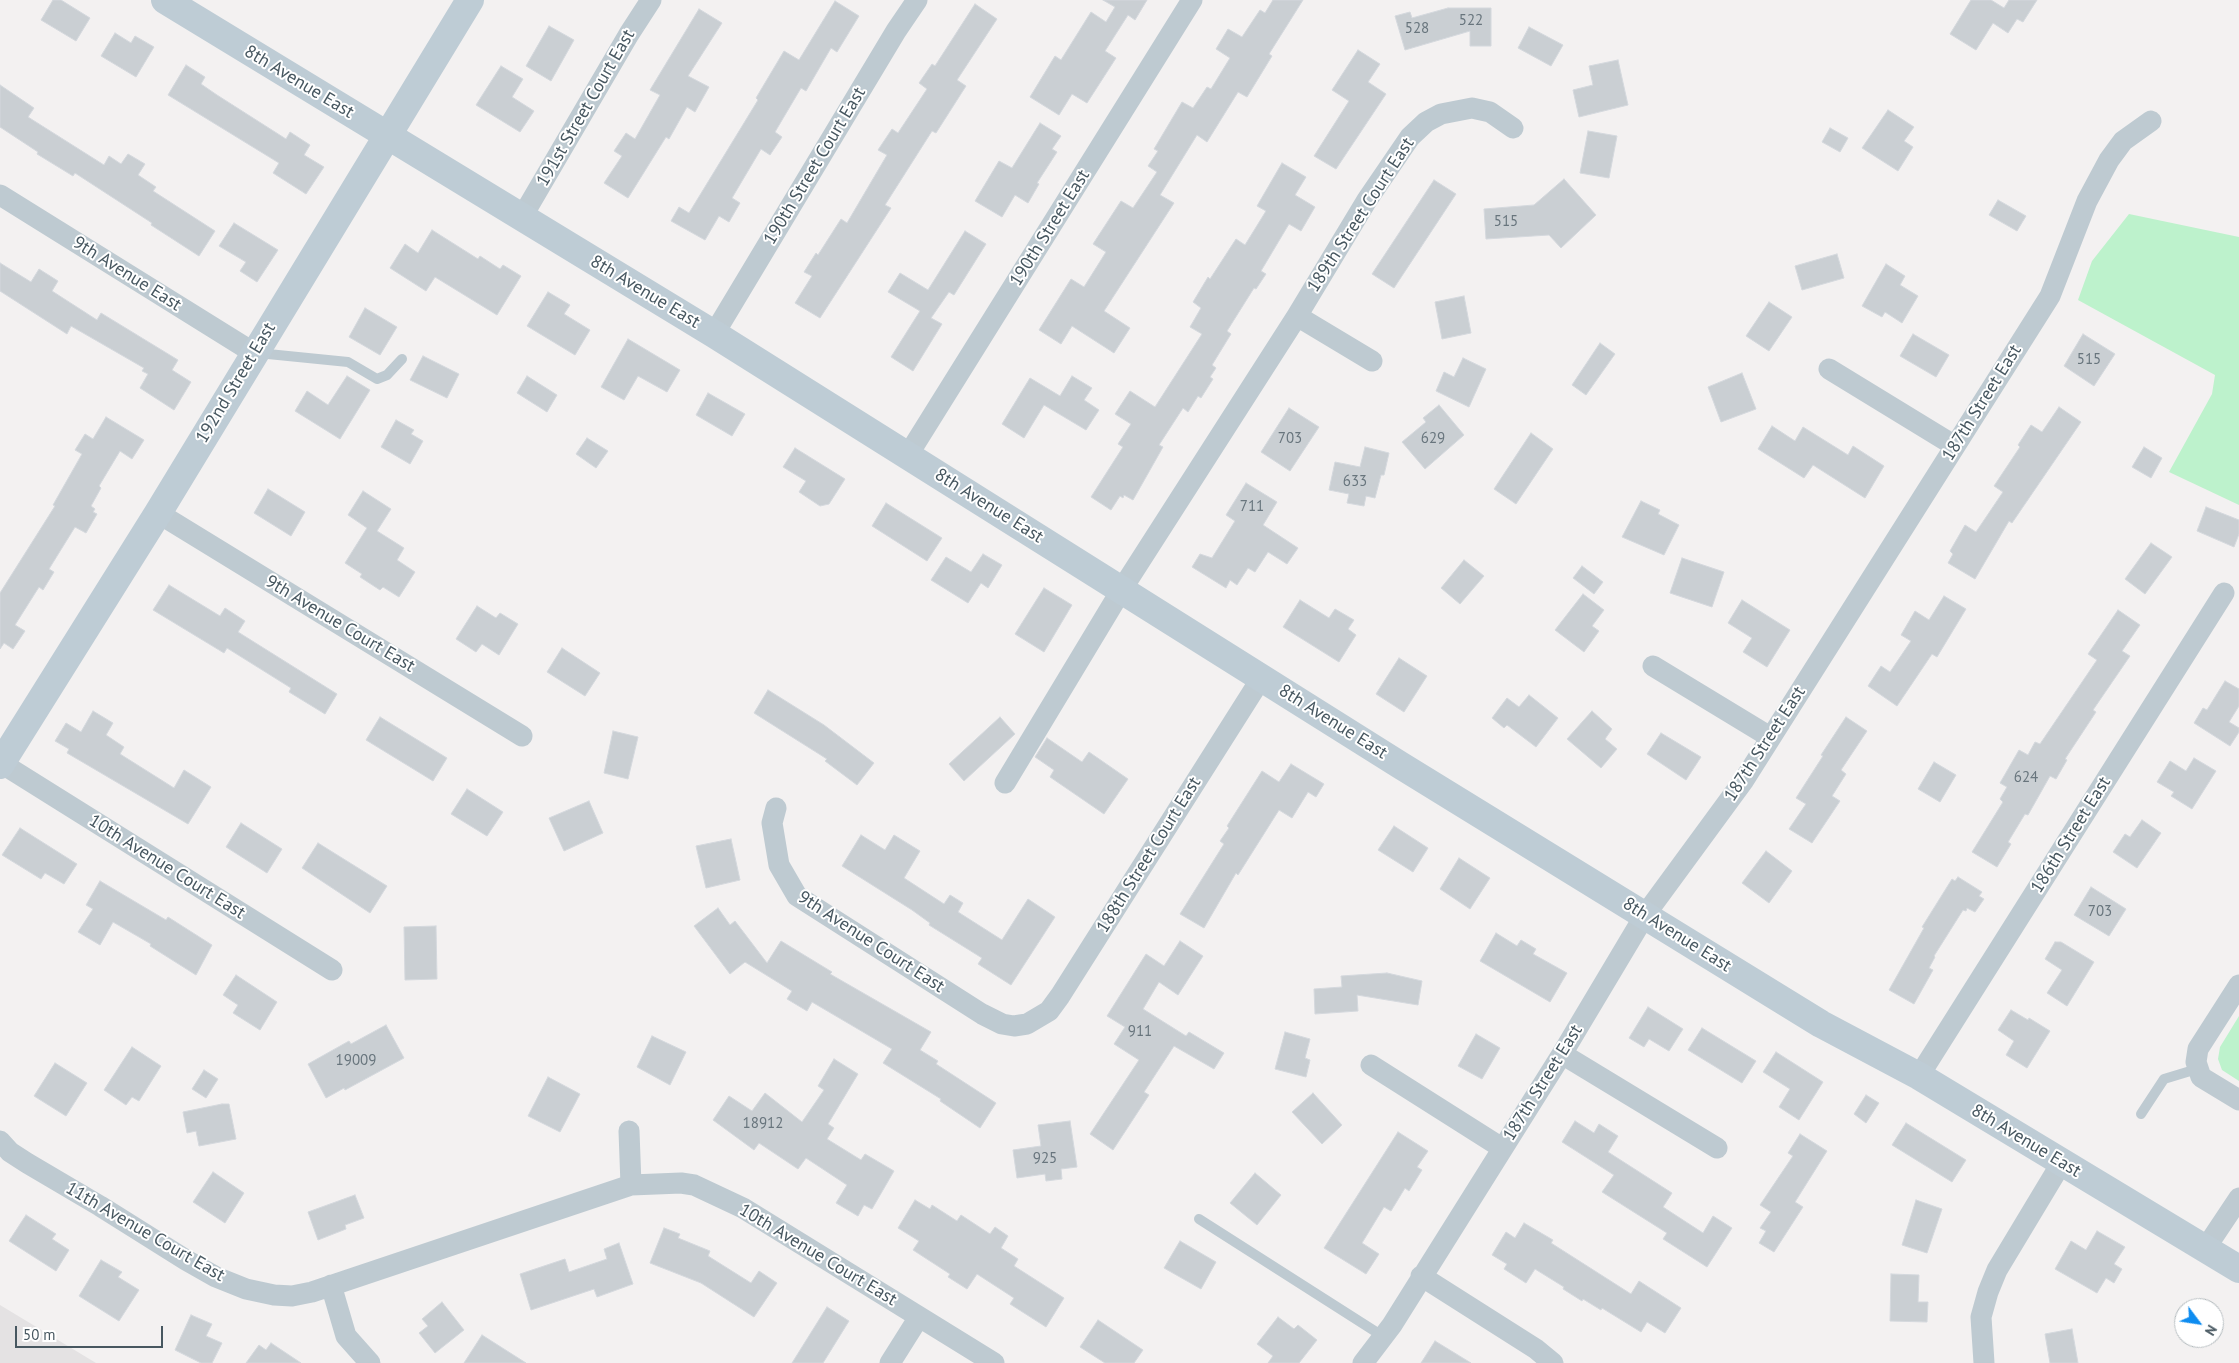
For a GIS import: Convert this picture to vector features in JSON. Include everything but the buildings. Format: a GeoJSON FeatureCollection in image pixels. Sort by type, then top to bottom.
{"type":"FeatureCollection","features":[{"type":"Feature","properties":{"kind":"street","name":"8th Avenue East"},"geometry":{"type":"LineString","coordinates":[[165,0],[714,334],[1262,678],[1821,1024],[1919,1076],[2239,1269]]}},
{"type":"Feature","properties":{"kind":"street","name":"192nd Street East"},"geometry":{"type":"LineString","coordinates":[[0,764],[158,513],[470,0]]}},
{"type":"Feature","properties":{"kind":"street","name":"191st Street Court East"},"geometry":{"type":"LineString","coordinates":[[522,217],[629,34],[651,0]]}},
{"type":"Feature","properties":{"kind":"street","name":"190th Street Court East"},"geometry":{"type":"LineString","coordinates":[[714,334],[896,31],[917,0]]}},
{"type":"Feature","properties":{"kind":"street","name":"190th Street East"},"geometry":{"type":"LineString","coordinates":[[908,456],[1192,0]]}},
{"type":"Feature","properties":{"kind":"street","name":"189th Street Court East"},"geometry":{"type":"LineString","coordinates":[[1122,589],[1297,316],[1390,163],[1410,137],[1426,122],[1441,114],[1472,108],[1490,112],[1513,128]]}},
{"type":"Feature","properties":{"kind":"street","name":"187th Street East"},"geometry":{"type":"LineString","coordinates":[[1363,1363],[1384,1337],[1562,1054],[1645,915],[1722,811],[2050,296],[2087,201],[2109,160],[2123,142],[2152,120]]}},
{"type":"Feature","properties":{"kind":"street","name":"9th Avenue East"},"geometry":{"type":"LineString","coordinates":[[0,195],[254,353]]}},
{"type":"Feature","properties":{"kind":"street"},"geometry":{"type":"LineString","coordinates":[[1297,316],[1372,361]]}},
{"type":"Feature","properties":{"kind":"street"},"geometry":{"type":"LineString","coordinates":[[1829,369],[1955,446]]}},
{"type":"Feature","properties":{"kind":"street","name":"9th Avenue Court East"},"geometry":{"type":"LineString","coordinates":[[158,513],[522,736]]}},
{"type":"Feature","properties":{"kind":"street"},"geometry":{"type":"LineString","coordinates":[[1005,783],[1122,589]]}},
{"type":"Feature","properties":{"kind":"street","name":"186th Street East"},"geometry":{"type":"LineString","coordinates":[[1919,1076],[2224,593]]}},
{"type":"Feature","properties":{"kind":"street"},"geometry":{"type":"LineString","coordinates":[[1653,666],[1770,737]]}},
{"type":"Feature","properties":{"kind":"street","name":"188th Street Court East"},"geometry":{"type":"LineString","coordinates":[[1027,1024],[1049,1012],[1060,996],[1262,678]]}},
{"type":"Feature","properties":{"kind":"street","name":"10th Avenue Court East"},"geometry":{"type":"LineString","coordinates":[[0,764],[332,970]]}},
{"type":"Feature","properties":{"kind":"street","name":"9th Avenue Court East"},"geometry":{"type":"LineString","coordinates":[[776,808],[772,823],[778,865],[786,881],[797,896],[982,1014],[1002,1024],[1014,1026],[1027,1024]]}},
{"type":"Feature","properties":{"kind":"street"},"geometry":{"type":"LineString","coordinates":[[2239,985],[2198,1049],[2197,1069],[2201,1077],[2239,1100]]}},
{"type":"Feature","properties":{"kind":"street"},"geometry":{"type":"LineString","coordinates":[[1562,1054],[1717,1148]]}},
{"type":"Feature","properties":{"kind":"street"},"geometry":{"type":"LineString","coordinates":[[1371,1065],[1502,1148]]}},
{"type":"Feature","properties":{"kind":"street"},"geometry":{"type":"LineString","coordinates":[[629,1131],[631,1185]]}},
{"type":"Feature","properties":{"kind":"street","name":"11th Avenue Court East"},"geometry":{"type":"LineString","coordinates":[[0,1141],[10,1152],[27,1164],[216,1276],[246,1289],[274,1295],[292,1296],[312,1292],[331,1285]]}},
{"type":"Feature","properties":{"kind":"street"},"geometry":{"type":"LineString","coordinates":[[1984,1363],[1980,1317],[1988,1292],[1997,1270],[2062,1162]]}},
{"type":"Feature","properties":{"kind":"street","name":"10th Avenue Court East"},"geometry":{"type":"LineString","coordinates":[[331,1285],[631,1185],[681,1183],[702,1189],[743,1208],[994,1363]]}},
{"type":"Feature","properties":{"kind":"street"},"geometry":{"type":"LineString","coordinates":[[2205,1249],[2239,1198]]}},
{"type":"Feature","properties":{"kind":"street"},"geometry":{"type":"LineString","coordinates":[[1421,1276],[1536,1348],[1553,1363]]}},
{"type":"Feature","properties":{"kind":"street"},"geometry":{"type":"LineString","coordinates":[[331,1285],[346,1336],[370,1363]]}},
{"type":"Feature","properties":{"kind":"street"},"geometry":{"type":"LineString","coordinates":[[890,1363],[919,1317]]}},
{"type":"Feature","properties":{"kind":"lane"},"geometry":{"type":"LineString","coordinates":[[254,353],[348,362],[376,379],[387,375],[402,359]]}},
{"type":"Feature","properties":{"kind":"lane"},"geometry":{"type":"LineString","coordinates":[[2141,1114],[2164,1079],[2197,1069]]}},
{"type":"Feature","properties":{"kind":"lane"},"geometry":{"type":"LineString","coordinates":[[1199,1219],[1384,1337]]}},
{"type":"Feature","properties":{"kind":"shaded area"},"geometry":{"type":"Polygon","coordinates":[[[0,1305],[96,1363],[0,1363],[0,1305]]]}},
{"type":"Feature","properties":{"kind":"green space"},"geometry":{"type":"Polygon","coordinates":[[[2129,214],[2239,237],[2239,505],[2169,472],[2212,394],[2215,375],[2078,300],[2092,261],[2129,214]]]}},
{"type":"Feature","properties":{"kind":"green space"},"geometry":{"type":"Polygon","coordinates":[[[2239,1016],[2239,1081],[2222,1070],[2218,1059],[2220,1047],[2239,1016]]]}}]}
